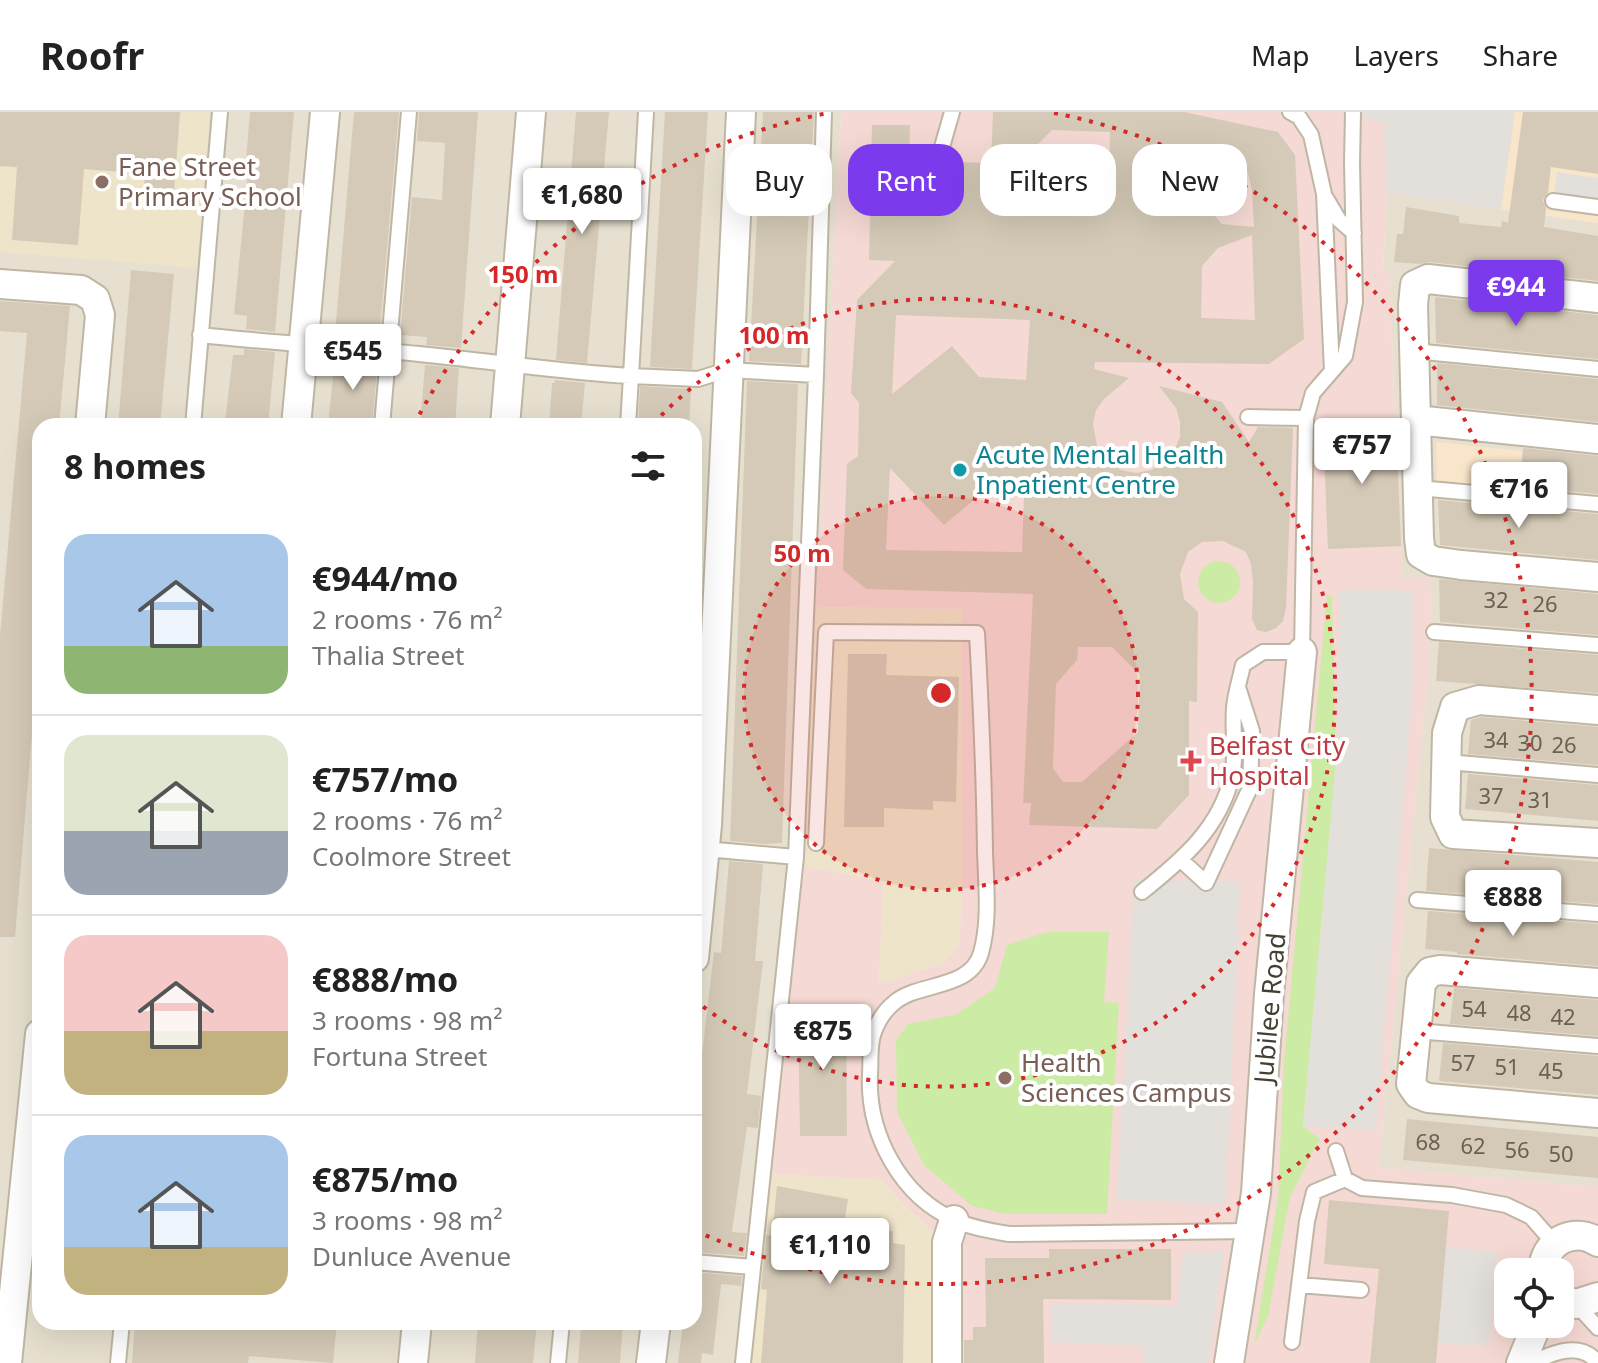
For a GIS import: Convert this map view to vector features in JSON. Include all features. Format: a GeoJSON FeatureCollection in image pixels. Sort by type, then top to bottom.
{"type":"FeatureCollection","features":[{"type":"Feature","properties":{"kind":"street"},"geometry":{"type":"LineString","coordinates":[[297,418],[325,112]]}},
{"type":"Feature","properties":{"kind":"street"},"geometry":{"type":"LineString","coordinates":[[506,418],[531,112]]}},
{"type":"Feature","properties":{"kind":"street"},"geometry":{"type":"LineString","coordinates":[[702,832],[741,112]]}},
{"type":"Feature","properties":{"kind":"street"},"geometry":{"type":"LineString","coordinates":[[1598,298],[1428,279],[1415,285],[1414,351],[1421,554],[1433,561],[1598,577]]}},
{"type":"Feature","properties":{"kind":"street"},"geometry":{"type":"LineString","coordinates":[[0,284],[81,290],[95,299],[100,315],[91,418]]}},
{"type":"Feature","properties":{"kind":"street"},"geometry":{"type":"LineString","coordinates":[[1416,420],[1598,439]]}},
{"type":"Feature","properties":{"kind":"street","name":"Jubilee Road"},"geometry":{"type":"LineString","coordinates":[[1229,1363],[1256,1193],[1269,994],[1302,652]]}},
{"type":"Feature","properties":{"kind":"street"},"geometry":{"type":"LineString","coordinates":[[1598,710],[1479,700],[1455,707],[1447,733],[1445,817],[1453,834],[1598,843]]}},
{"type":"Feature","properties":{"kind":"street"},"geometry":{"type":"LineString","coordinates":[[1598,983],[1440,970],[1430,972],[1421,983],[1411,1084],[1418,1094],[1428,1098],[1598,1113]]}},
{"type":"Feature","properties":{"kind":"street"},"geometry":{"type":"LineString","coordinates":[[7,1363],[32,1114]]}},
{"type":"Feature","properties":{"kind":"street"},"geometry":{"type":"LineString","coordinates":[[947,1363],[947,1242],[954,1220]]}},
{"type":"Feature","properties":{"kind":"street"},"geometry":{"type":"LineString","coordinates":[[1546,1258],[1554,1243],[1574,1235],[1598,1242]]}},
{"type":"Feature","properties":{"kind":"street"},"geometry":{"type":"LineString","coordinates":[[413,1363],[416,1330]]}},
{"type":"Feature","properties":{"kind":"street"},"geometry":{"type":"LineString","coordinates":[[651,1363],[655,1330]]}},
{"type":"Feature","properties":{"kind":"street"},"geometry":{"type":"LineString","coordinates":[[1521,1363],[1531,1338]]}},
{"type":"Feature","properties":{"kind":"lane"},"geometry":{"type":"LineString","coordinates":[[194,418],[220,112]]}},
{"type":"Feature","properties":{"kind":"lane"},"geometry":{"type":"LineString","coordinates":[[383,418],[409,112]]}},
{"type":"Feature","properties":{"kind":"lane"},"geometry":{"type":"LineString","coordinates":[[628,418],[646,112]]}},
{"type":"Feature","properties":{"kind":"lane"},"geometry":{"type":"LineString","coordinates":[[743,1363],[796,857],[824,112]]}},
{"type":"Feature","properties":{"kind":"lane"},"geometry":{"type":"LineString","coordinates":[[943,144],[952,112]]}},
{"type":"Feature","properties":{"kind":"lane"},"geometry":{"type":"LineString","coordinates":[[1290,112],[1299,117],[1311,135],[1324,194],[1332,371]]}},
{"type":"Feature","properties":{"kind":"lane"},"geometry":{"type":"LineString","coordinates":[[1142,892],[1181,860],[1211,828],[1233,775],[1234,707],[1243,665],[1263,652],[1302,652],[1306,418],[1313,393],[1345,356],[1355,302],[1353,112]]}},
{"type":"Feature","properties":{"kind":"lane"},"geometry":{"type":"LineString","coordinates":[[1324,194],[1339,220],[1354,233]]}},
{"type":"Feature","properties":{"kind":"lane"},"geometry":{"type":"LineString","coordinates":[[1553,201],[1598,207]]}},
{"type":"Feature","properties":{"kind":"lane"},"geometry":{"type":"LineString","coordinates":[[200,335],[510,363],[548,371],[698,379],[727,370],[816,375]]}},
{"type":"Feature","properties":{"kind":"lane"},"geometry":{"type":"LineString","coordinates":[[1414,351],[1598,369]]}},
{"type":"Feature","properties":{"kind":"lane"},"geometry":{"type":"LineString","coordinates":[[1248,417],[1306,418]]}},
{"type":"Feature","properties":{"kind":"lane"},"geometry":{"type":"LineString","coordinates":[[1418,488],[1598,504]]}},
{"type":"Feature","properties":{"kind":"lane"},"geometry":{"type":"LineString","coordinates":[[816,843],[826,632],[977,633],[984,775],[986,929],[980,958],[970,971],[959,978],[896,1000],[873,1034],[869,1097],[875,1125],[891,1163],[916,1193],[954,1220],[979,1229],[1009,1234],[1250,1231]]}},
{"type":"Feature","properties":{"kind":"lane"},"geometry":{"type":"LineString","coordinates":[[1434,632],[1598,645]]}},
{"type":"Feature","properties":{"kind":"lane"},"geometry":{"type":"LineString","coordinates":[[1181,860],[1206,883],[1250,788],[1252,731],[1238,687]]}},
{"type":"Feature","properties":{"kind":"lane"},"geometry":{"type":"LineString","coordinates":[[1447,762],[1598,775]]}},
{"type":"Feature","properties":{"kind":"lane"},"geometry":{"type":"LineString","coordinates":[[702,832],[796,857]]}},
{"type":"Feature","properties":{"kind":"lane"},"geometry":{"type":"LineString","coordinates":[[1417,900],[1598,914]]}},
{"type":"Feature","properties":{"kind":"lane"},"geometry":{"type":"LineString","coordinates":[[1416,1031],[1598,1046]]}},
{"type":"Feature","properties":{"kind":"lane"},"geometry":{"type":"LineString","coordinates":[[1336,1151],[1345,1179],[1362,1188],[1452,1195],[1506,1205],[1531,1217],[1554,1243]]}},
{"type":"Feature","properties":{"kind":"lane"},"geometry":{"type":"LineString","coordinates":[[1292,1342],[1307,1221],[1314,1192],[1345,1179]]}},
{"type":"Feature","properties":{"kind":"lane"},"geometry":{"type":"LineString","coordinates":[[702,1263],[752,1267]]}},
{"type":"Feature","properties":{"kind":"lane"},"geometry":{"type":"LineString","coordinates":[[1299,1285],[1361,1290]]}},
{"type":"Feature","properties":{"kind":"lane"},"geometry":{"type":"LineString","coordinates":[[1578,1300],[1598,1328]]}},
{"type":"Feature","properties":{"kind":"lane"},"geometry":{"type":"LineString","coordinates":[[118,1363],[121,1330]]}},
{"type":"Feature","properties":{"kind":"lane"},"geometry":{"type":"LineString","coordinates":[[558,1363],[561,1330]]}},
{"type":"Feature","properties":{"kind":"lane"},"geometry":{"type":"LineString","coordinates":[[1533,1363],[1561,1351],[1578,1349],[1593,1356],[1598,1363]]}},
{"type":"Feature","properties":{"kind":"shaded area"},"geometry":{"type":"Polygon","coordinates":[[[0,112],[841,112],[804,866],[748,1363],[0,1363],[0,112]]]}},
{"type":"Feature","properties":{"kind":"shaded area","name":"Fane Street Primary School"},"geometry":{"type":"Polygon","coordinates":[[[0,112],[210,112],[197,268],[0,252],[0,112]]]}},
{"type":"Feature","properties":{"kind":"shaded area","name":"Belfast City Hospital"},"geometry":{"type":"Polygon","coordinates":[[[841,112],[1515,112],[1501,209],[1387,194],[1383,268],[1389,272],[1402,579],[1431,578],[1430,657],[1379,1168],[1598,1187],[1598,1363],[952,1363],[950,1247],[881,1180],[767,1174],[804,866],[883,881],[879,984],[944,963],[959,945],[962,896],[962,609],[816,607],[841,112]]]}},
{"type":"Feature","properties":{"kind":"shaded area"},"geometry":{"type":"Polygon","coordinates":[[[1338,112],[1515,112],[1501,209],[1387,193],[1383,123],[1338,112]]]}},
{"type":"Feature","properties":{"kind":"shaded area"},"geometry":{"type":"Polygon","coordinates":[[[1515,112],[1598,112],[1598,223],[1501,209],[1515,112]]]}},
{"type":"Feature","properties":{"kind":"shaded area"},"geometry":{"type":"Polygon","coordinates":[[[1557,172],[1598,178],[1598,207],[1553,201],[1557,172]]]}},
{"type":"Feature","properties":{"kind":"shaded area"},"geometry":{"type":"Polygon","coordinates":[[[1387,193],[1598,223],[1598,1187],[1379,1168],[1430,657],[1431,579],[1402,580],[1389,273],[1383,269],[1387,193]]]}},
{"type":"Feature","properties":{"kind":"shaded area"},"geometry":{"type":"Polygon","coordinates":[[[1436,442],[1523,451],[1519,492],[1437,484],[1436,442]]]}},
{"type":"Feature","properties":{"kind":"shaded area"},"geometry":{"type":"Polygon","coordinates":[[[1340,589],[1413,591],[1414,675],[1376,1130],[1303,1126],[1336,763],[1340,589]]]}},
{"type":"Feature","properties":{"kind":"shaded area"},"geometry":{"type":"Polygon","coordinates":[[[816,607],[962,609],[962,896],[959,945],[944,963],[879,984],[883,881],[804,866],[816,607]]]}},
{"type":"Feature","properties":{"kind":"shaded area"},"geometry":{"type":"Polygon","coordinates":[[[1134,880],[1240,881],[1226,1204],[1117,1200],[1134,880]]]}},
{"type":"Feature","properties":{"kind":"shaded area"},"geometry":{"type":"Polygon","coordinates":[[[767,1174],[881,1180],[951,1248],[952,1363],[748,1363],[767,1174]]]}},
{"type":"Feature","properties":{"kind":"shaded area"},"geometry":{"type":"Polygon","coordinates":[[[1446,1247],[1497,1252],[1494,1258],[1490,1339],[1481,1346],[1438,1343],[1446,1247]]]}},
{"type":"Feature","properties":{"kind":"shaded area"},"geometry":{"type":"Polygon","coordinates":[[[1183,1252],[1224,1252],[1208,1363],[1143,1363],[1144,1346],[1051,1342],[1051,1303],[1177,1305],[1183,1252]]]}},
{"type":"Feature","properties":{"kind":"green space"},"geometry":{"type":"Polygon","coordinates":[[[1219,561],[1234,567],[1240,582],[1234,597],[1219,603],[1204,597],[1198,582],[1204,567],[1219,561]]]}},
{"type":"Feature","properties":{"kind":"green space"},"geometry":{"type":"Polygon","coordinates":[[[1327,595],[1332,595],[1336,763],[1303,1126],[1320,1139],[1290,1197],[1268,1316],[1254,1345],[1278,1197],[1284,1062],[1327,595]]]}},
{"type":"Feature","properties":{"kind":"green space","name":"Health Sciences Campus"},"geometry":{"type":"Polygon","coordinates":[[[1047,932],[1109,932],[1104,1002],[1119,1003],[1107,1214],[1006,1214],[972,1206],[924,1165],[897,1112],[896,1040],[908,1024],[957,1014],[995,988],[1007,945],[1047,932]]]}},
{"type":"Feature","properties":{"kind":"building"},"geometry":{"type":"Polygon","coordinates":[[[0,112],[180,112],[174,192],[144,190],[145,174],[84,169],[78,245],[12,240],[17,167],[0,166],[0,112]]]}},
{"type":"Feature","properties":{"kind":"building"},"geometry":{"type":"Polygon","coordinates":[[[250,112],[294,112],[275,332],[246,329],[247,316],[234,314],[248,173],[245,173],[250,112]]]}},
{"type":"Feature","properties":{"kind":"building"},"geometry":{"type":"Polygon","coordinates":[[[354,112],[399,112],[379,340],[336,337],[335,334],[354,112]]]}},
{"type":"Feature","properties":{"kind":"building"},"geometry":{"type":"Polygon","coordinates":[[[419,112],[478,112],[461,348],[426,345],[427,337],[400,335],[412,197],[442,200],[445,143],[417,141],[419,112]]]}},
{"type":"Feature","properties":{"kind":"building"},"geometry":{"type":"Polygon","coordinates":[[[576,112],[609,112],[587,363],[556,360],[576,112]]]}},
{"type":"Feature","properties":{"kind":"building"},"geometry":{"type":"Polygon","coordinates":[[[665,112],[708,112],[692,369],[650,367],[665,112]]]}},
{"type":"Feature","properties":{"kind":"building"},"geometry":{"type":"Polygon","coordinates":[[[763,112],[814,112],[812,144],[761,144],[763,112]]]}},
{"type":"Feature","properties":{"kind":"building","name":"Acute Mental Health Inpatient Centre"},"geometry":{"type":"Polygon","coordinates":[[[993,112],[1184,112],[1278,132],[1295,155],[1304,339],[1269,364],[1095,362],[1094,369],[1129,378],[1104,399],[1096,410],[1093,424],[1098,451],[1121,470],[1136,473],[1151,470],[1165,463],[1174,451],[1180,437],[1180,422],[1176,408],[1159,386],[1222,402],[1249,442],[1258,427],[1293,428],[1283,621],[1266,632],[1257,630],[1252,619],[1251,564],[1246,552],[1223,541],[1202,542],[1188,552],[1180,574],[1184,599],[1198,612],[1197,702],[1189,701],[1189,795],[1157,829],[1029,825],[1031,803],[1023,803],[1033,594],[866,589],[843,570],[847,464],[858,456],[859,403],[851,393],[857,300],[895,261],[869,260],[870,216],[964,216],[964,162],[980,163],[980,216],[1116,216],[1116,144],[1110,144],[1110,132],[1052,130],[1038,144],[992,144],[993,112]],[[1252,235],[1218,248],[1202,266],[1201,318],[1255,320],[1252,235]],[[896,315],[892,394],[952,346],[979,377],[1026,380],[1030,320],[896,315]],[[890,468],[886,550],[1022,552],[1024,497],[980,495],[944,525],[890,468]],[[1078,647],[1077,660],[1056,684],[1053,768],[1063,782],[1082,782],[1138,732],[1140,675],[1112,647],[1078,647]]]}},
{"type":"Feature","properties":{"kind":"building"},"geometry":{"type":"Polygon","coordinates":[[[1523,112],[1598,112],[1598,174],[1551,167],[1548,192],[1543,200],[1546,208],[1544,227],[1598,236],[1598,281],[1430,262],[1394,262],[1397,234],[1403,234],[1406,207],[1459,216],[1459,223],[1501,227],[1502,221],[1508,223],[1523,112]]]}},
{"type":"Feature","properties":{"kind":"building","name":"Acute Mental Health Inpatient Centre"},"geometry":{"type":"Polygon","coordinates":[[[872,125],[910,125],[910,144],[872,144],[872,125]]]}},
{"type":"Feature","properties":{"kind":"building"},"geometry":{"type":"Polygon","coordinates":[[[757,216],[809,216],[801,364],[749,361],[757,216]]]}},
{"type":"Feature","properties":{"kind":"building"},"geometry":{"type":"Polygon","coordinates":[[[131,270],[174,274],[161,418],[119,418],[131,270]]]}},
{"type":"Feature","properties":{"kind":"building"},"geometry":{"type":"Polygon","coordinates":[[[1435,297],[1598,315],[1598,359],[1436,343],[1435,297]]]}},
{"type":"Feature","properties":{"kind":"building"},"geometry":{"type":"Polygon","coordinates":[[[0,301],[70,306],[60,418],[32,418],[32,734],[15,937],[0,937],[0,635],[27,333],[0,331],[0,301]]]}},
{"type":"Feature","properties":{"kind":"building"},"geometry":{"type":"Polygon","coordinates":[[[244,349],[275,352],[269,418],[225,418],[233,355],[244,355],[244,349]]]}},
{"type":"Feature","properties":{"kind":"building"},"geometry":{"type":"Polygon","coordinates":[[[335,357],[378,360],[373,418],[329,418],[335,357]]]}},
{"type":"Feature","properties":{"kind":"building"},"geometry":{"type":"Polygon","coordinates":[[[1437,363],[1598,379],[1598,422],[1437,405],[1437,363]]]}},
{"type":"Feature","properties":{"kind":"building"},"geometry":{"type":"Polygon","coordinates":[[[425,365],[459,368],[456,418],[421,418],[425,365]]]}},
{"type":"Feature","properties":{"kind":"building"},"geometry":{"type":"Polygon","coordinates":[[[555,380],[585,383],[582,418],[550,418],[552,383],[555,380]]]}},
{"type":"Feature","properties":{"kind":"building"},"geometry":{"type":"Polygon","coordinates":[[[747,381],[798,384],[782,843],[765,844],[730,841],[747,381]]]}},
{"type":"Feature","properties":{"kind":"building"},"geometry":{"type":"Polygon","coordinates":[[[640,386],[691,389],[689,418],[638,418],[640,386]]]}},
{"type":"Feature","properties":{"kind":"building"},"geometry":{"type":"Polygon","coordinates":[[[1396,423],[1401,546],[1328,549],[1323,426],[1396,423]]]}},
{"type":"Feature","properties":{"kind":"building"},"geometry":{"type":"Polygon","coordinates":[[[1523,448],[1598,456],[1598,494],[1520,487],[1523,448]]]}},
{"type":"Feature","properties":{"kind":"building"},"geometry":{"type":"Polygon","coordinates":[[[1438,500],[1598,514],[1598,560],[1440,545],[1438,500]]]}},
{"type":"Feature","properties":{"kind":"building"},"geometry":{"type":"Polygon","coordinates":[[[1439,579],[1598,594],[1598,635],[1440,622],[1439,579]]]}},
{"type":"Feature","properties":{"kind":"building"},"geometry":{"type":"Polygon","coordinates":[[[1439,642],[1598,655],[1598,693],[1436,681],[1439,642]]]}},
{"type":"Feature","properties":{"kind":"building"},"geometry":{"type":"Polygon","coordinates":[[[848,654],[887,654],[886,675],[959,677],[956,802],[933,801],[933,810],[884,808],[884,827],[844,827],[848,654]]]}},
{"type":"Feature","properties":{"kind":"building"},"geometry":{"type":"Polygon","coordinates":[[[1481,717],[1598,727],[1598,765],[1468,754],[1471,720],[1481,717]]]}},
{"type":"Feature","properties":{"kind":"building"},"geometry":{"type":"Polygon","coordinates":[[[1468,774],[1598,785],[1598,821],[1465,809],[1468,774]]]}},
{"type":"Feature","properties":{"kind":"building"},"geometry":{"type":"Polygon","coordinates":[[[1429,848],[1598,862],[1598,904],[1426,891],[1429,848]]]}},
{"type":"Feature","properties":{"kind":"building"},"geometry":{"type":"Polygon","coordinates":[[[729,861],[763,864],[755,961],[763,961],[747,1094],[761,1096],[758,1128],[747,1127],[732,1232],[747,1233],[744,1256],[702,1253],[702,1055],[714,952],[721,953],[729,861]]]}},
{"type":"Feature","properties":{"kind":"building"},"geometry":{"type":"Polygon","coordinates":[[[1428,911],[1598,924],[1598,966],[1425,949],[1428,911]]]}},
{"type":"Feature","properties":{"kind":"building"},"geometry":{"type":"Polygon","coordinates":[[[1454,988],[1598,1000],[1598,1036],[1450,1024],[1454,988]]]}},
{"type":"Feature","properties":{"kind":"building"},"geometry":{"type":"Polygon","coordinates":[[[846,1007],[847,1136],[800,1136],[798,1008],[846,1007]]]}},
{"type":"Feature","properties":{"kind":"building"},"geometry":{"type":"Polygon","coordinates":[[[1443,1043],[1598,1056],[1598,1095],[1439,1081],[1443,1043]]]}},
{"type":"Feature","properties":{"kind":"building"},"geometry":{"type":"Polygon","coordinates":[[[1407,1119],[1598,1137],[1598,1178],[1403,1160],[1407,1119]]]}},
{"type":"Feature","properties":{"kind":"building"},"geometry":{"type":"Polygon","coordinates":[[[777,1186],[848,1199],[843,1231],[893,1231],[893,1243],[905,1245],[903,1363],[761,1363],[767,1290],[761,1289],[766,1235],[772,1236],[777,1186]]]}},
{"type":"Feature","properties":{"kind":"building"},"geometry":{"type":"Polygon","coordinates":[[[1329,1200],[1449,1211],[1436,1363],[1370,1363],[1379,1269],[1324,1264],[1329,1200]]]}},
{"type":"Feature","properties":{"kind":"building"},"geometry":{"type":"Polygon","coordinates":[[[1049,1249],[1171,1249],[1171,1300],[1043,1299],[1044,1363],[964,1363],[964,1340],[973,1340],[973,1327],[986,1327],[985,1258],[1049,1258],[1049,1249]]]}},
{"type":"Feature","properties":{"kind":"building"},"geometry":{"type":"Polygon","coordinates":[[[702,1273],[742,1276],[741,1286],[721,1284],[713,1355],[702,1353],[701,1363],[678,1363],[682,1330],[702,1330],[702,1273]]]}},
{"type":"Feature","properties":{"kind":"building"},"geometry":{"type":"Polygon","coordinates":[[[134,1330],[336,1330],[333,1363],[249,1356],[248,1363],[132,1363],[134,1330]]]}},
{"type":"Feature","properties":{"kind":"building"},"geometry":{"type":"Polygon","coordinates":[[[477,1330],[536,1330],[533,1363],[475,1363],[477,1330]]]}},
{"type":"Feature","properties":{"kind":"building"},"geometry":{"type":"Polygon","coordinates":[[[581,1330],[622,1330],[620,1363],[578,1363],[581,1330]]]}},
{"type":"Feature","properties":{"kind":"place","name":"Fane Street Primary School"},"geometry":{"type":"Point","coordinates":[102,182]}},
{"type":"Feature","properties":{"kind":"place","name":"Acute Mental Health Inpatient Centre"},"geometry":{"type":"Point","coordinates":[960,470]}},
{"type":"Feature","properties":{"kind":"place","name":"Belfast City Hospital"},"geometry":{"type":"Point","coordinates":[1191,761]}},
{"type":"Feature","properties":{"kind":"place","name":"Health Sciences Campus"},"geometry":{"type":"Point","coordinates":[1005,1078]}}]}
